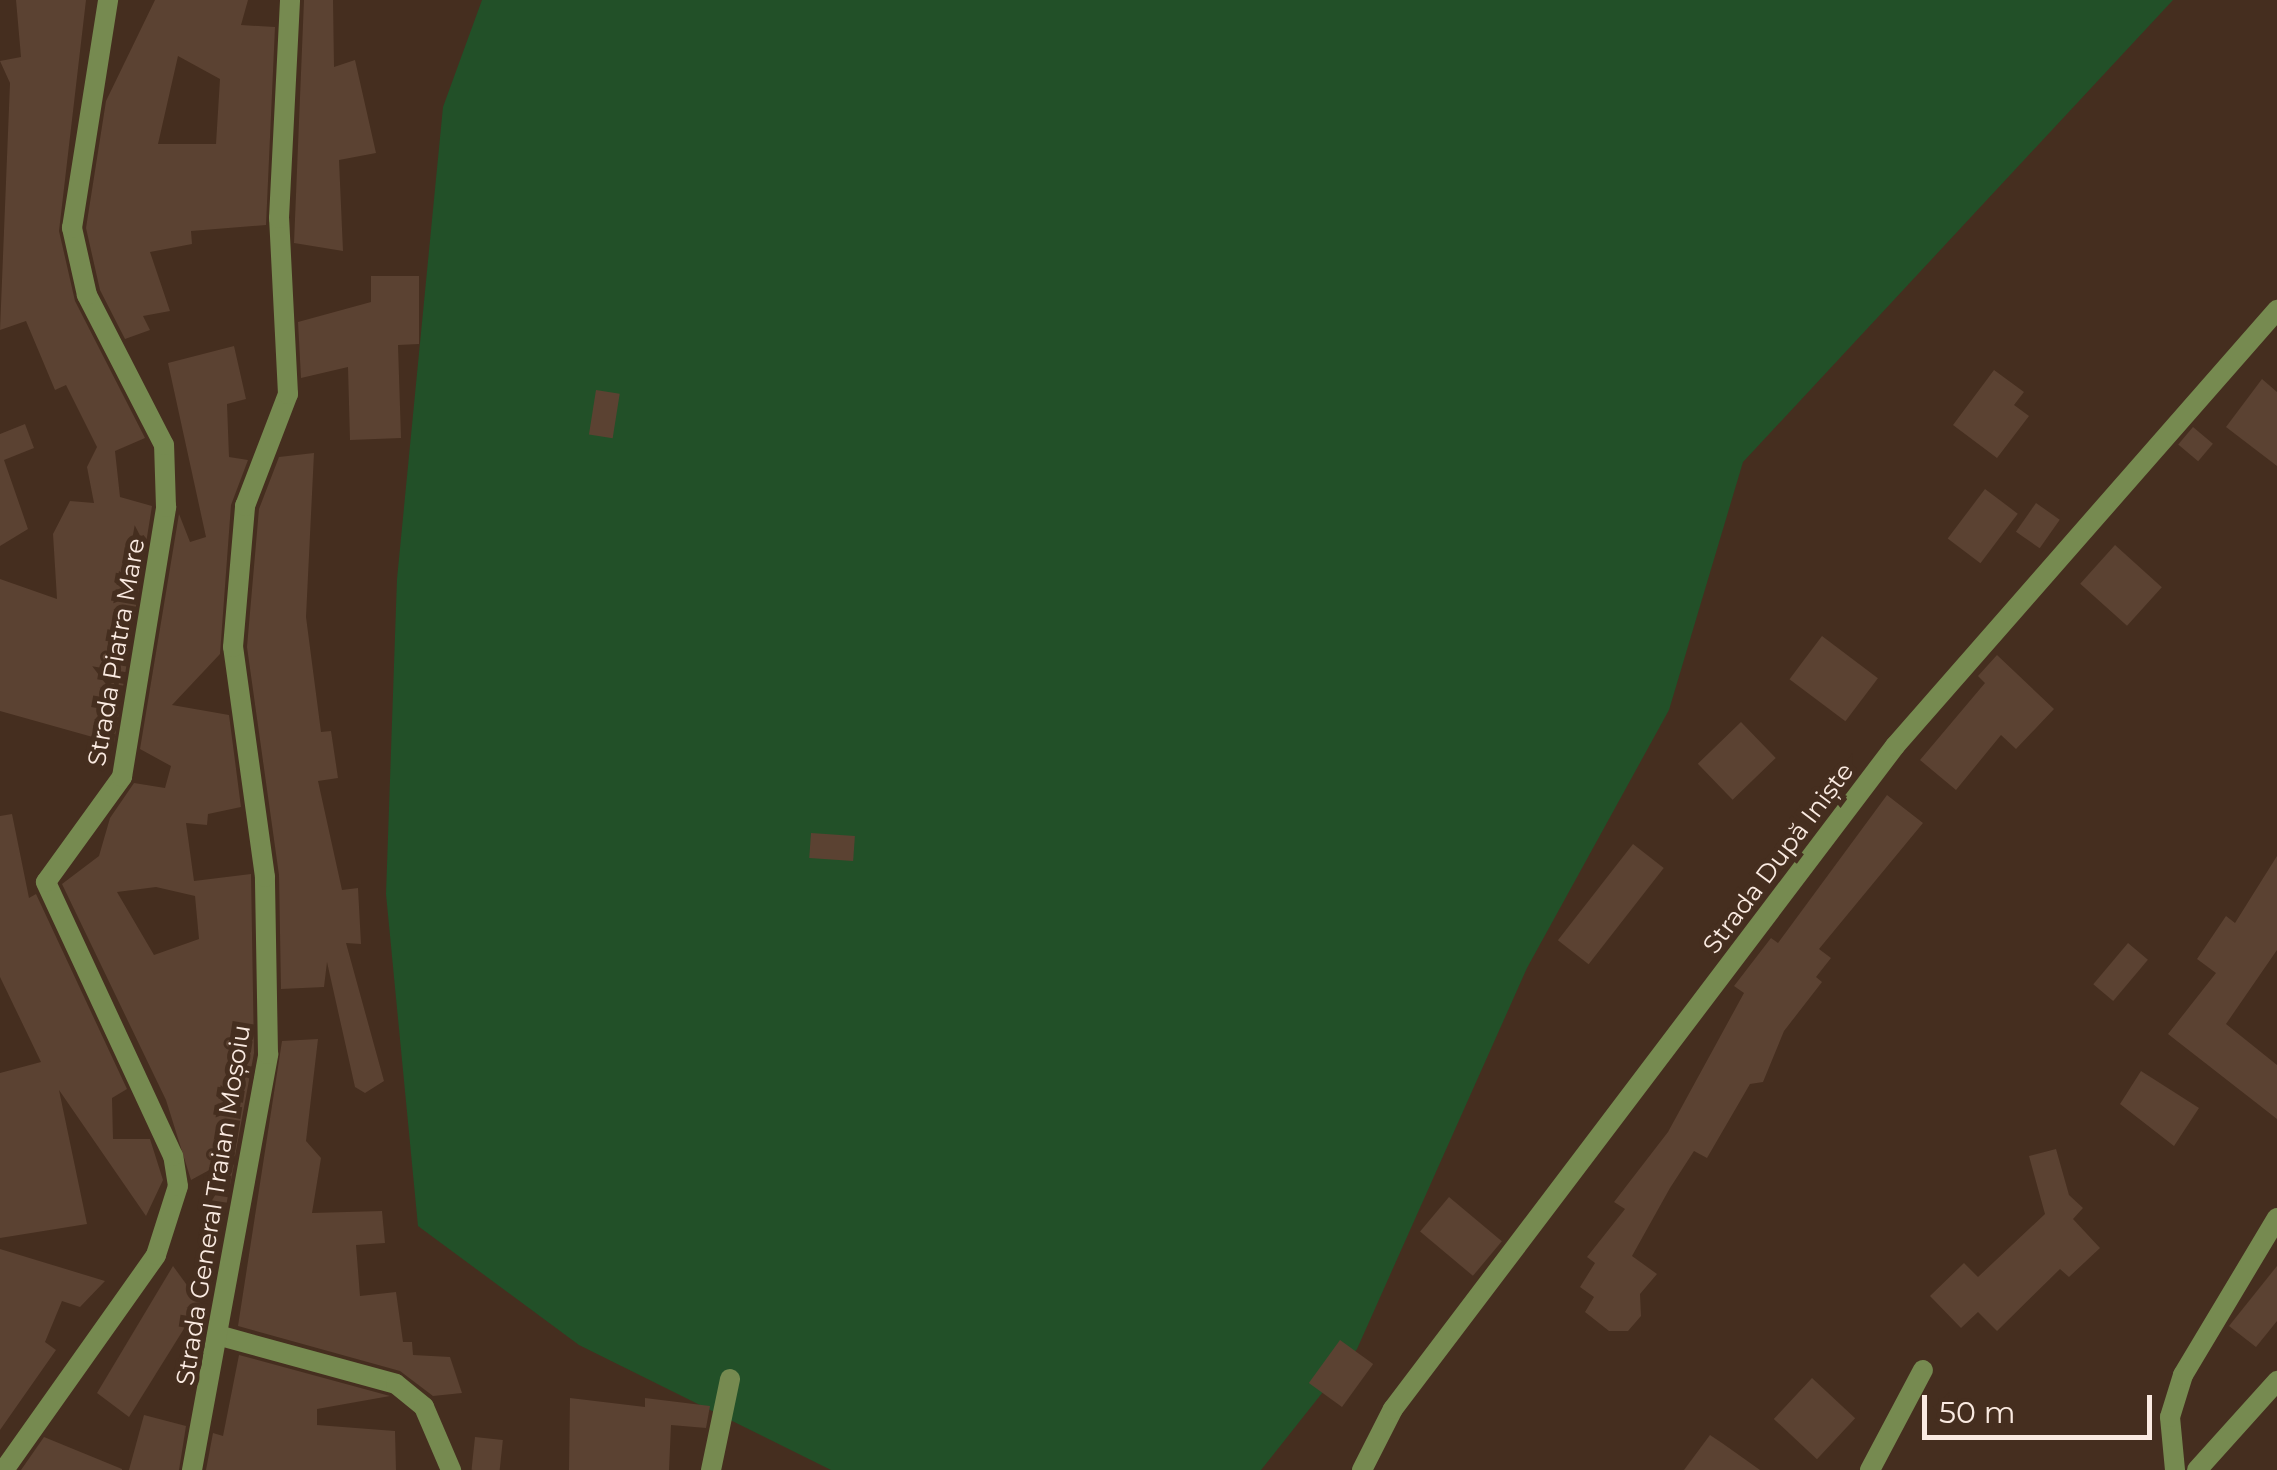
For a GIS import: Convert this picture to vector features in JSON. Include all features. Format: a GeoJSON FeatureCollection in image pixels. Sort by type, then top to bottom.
{"type":"FeatureCollection","features":[{"type":"Feature","properties":{"kind":"street","name":"Strada General Traian Moșoiu"},"geometry":{"type":"LineString","coordinates":[[192,1470],[220,1336],[268,1054],[265,877],[233,647],[245,506],[288,394],[279,218],[290,0]]}},
{"type":"Feature","properties":{"kind":"street","name":"Strada Piatra Mare"},"geometry":{"type":"LineString","coordinates":[[4,1470],[156,1255],[178,1186],[173,1156],[46,882],[122,777],[166,507],[164,445],[88,296],[72,228],[114,3]]}},
{"type":"Feature","properties":{"kind":"street","name":"Strada După Iniște"},"geometry":{"type":"LineString","coordinates":[[1362,1470],[1393,1409],[1895,746],[2277,310]]}},
{"type":"Feature","properties":{"kind":"street"},"geometry":{"type":"LineString","coordinates":[[2175,1470],[2170,1417],[2183,1376],[2277,1218]]}},
{"type":"Feature","properties":{"kind":"street"},"geometry":{"type":"LineString","coordinates":[[220,1336],[396,1384],[424,1407],[451,1470]]}},
{"type":"Feature","properties":{"kind":"street"},"geometry":{"type":"LineString","coordinates":[[1870,1470],[1923,1370]]}},
{"type":"Feature","properties":{"kind":"street"},"geometry":{"type":"LineString","coordinates":[[711,1470],[730,1379]]}},
{"type":"Feature","properties":{"kind":"street"},"geometry":{"type":"LineString","coordinates":[[2197,1470],[2277,1381]]}},
{"type":"Feature","properties":{"kind":"green space"},"geometry":{"type":"Polygon","coordinates":[[[482,0],[2173,0],[1743,462],[1669,710],[1527,968],[1357,1349],[1261,1470],[831,1470],[579,1345],[418,1226],[386,894],[397,579],[443,107],[482,0]]]}},
{"type":"Feature","properties":{"kind":"building"},"geometry":{"type":"Polygon","coordinates":[[[16,0],[86,0],[59,231],[75,301],[145,438],[115,451],[120,497],[152,506],[114,743],[0,711],[0,579],[57,599],[53,534],[70,501],[94,503],[87,467],[97,447],[66,385],[55,390],[26,321],[0,330],[10,83],[0,61],[21,57],[16,0]]]}},
{"type":"Feature","properties":{"kind":"building"},"geometry":{"type":"Polygon","coordinates":[[[155,0],[248,0],[241,25],[275,27],[266,225],[191,231],[192,244],[150,252],[170,311],[143,316],[150,330],[125,339],[100,290],[86,228],[106,101],[155,0]],[[178,56],[158,144],[216,144],[220,79],[178,56]]]}},
{"type":"Feature","properties":{"kind":"building"},"geometry":{"type":"Polygon","coordinates":[[[304,0],[333,0],[334,67],[355,60],[376,153],[339,160],[343,251],[294,243],[304,0]]]}},
{"type":"Feature","properties":{"kind":"building"},"geometry":{"type":"Polygon","coordinates":[[[371,276],[419,276],[419,344],[398,345],[401,438],[350,440],[348,367],[301,378],[298,322],[371,302],[371,276]]]}},
{"type":"Feature","properties":{"kind":"building"},"geometry":{"type":"Polygon","coordinates":[[[234,346],[246,399],[227,404],[229,457],[248,460],[231,505],[220,654],[172,705],[229,715],[241,807],[208,814],[207,825],[186,823],[194,881],[251,874],[254,1053],[235,1156],[191,1180],[166,1100],[62,884],[99,856],[110,818],[134,783],[165,788],[171,766],[140,749],[179,514],[190,542],[206,537],[168,363],[234,346]],[[156,887],[117,892],[154,955],[199,939],[195,896],[156,887]]]}},
{"type":"Feature","properties":{"kind":"building"},"geometry":{"type":"Polygon","coordinates":[[[1994,370],[2024,392],[2014,405],[2029,416],[1997,458],[1953,425],[1994,370]]]}},
{"type":"Feature","properties":{"kind":"building"},"geometry":{"type":"Polygon","coordinates":[[[2262,379],[2277,392],[2277,466],[2226,427],[2262,379]]]}},
{"type":"Feature","properties":{"kind":"building"},"geometry":{"type":"Polygon","coordinates":[[[596,390],[620,394],[613,438],[589,434],[596,390]]]}},
{"type":"Feature","properties":{"kind":"building"},"geometry":{"type":"Polygon","coordinates":[[[25,424],[34,448],[4,460],[28,529],[0,546],[0,434],[25,424]]]}},
{"type":"Feature","properties":{"kind":"building"},"geometry":{"type":"Polygon","coordinates":[[[2193,427],[2213,444],[2198,461],[2178,445],[2193,427]]]}},
{"type":"Feature","properties":{"kind":"building"},"geometry":{"type":"Polygon","coordinates":[[[314,453],[306,617],[321,732],[331,731],[338,778],[318,781],[342,890],[358,888],[361,944],[346,943],[384,1081],[365,1093],[355,1087],[327,962],[324,987],[281,989],[279,875],[247,647],[259,509],[279,457],[314,453]]]}},
{"type":"Feature","properties":{"kind":"building"},"geometry":{"type":"Polygon","coordinates":[[[1985,489],[2018,514],[1980,563],[1948,539],[1985,489]]]}},
{"type":"Feature","properties":{"kind":"building"},"geometry":{"type":"Polygon","coordinates":[[[2036,503],[2060,520],[2040,548],[2016,532],[2036,503]]]}},
{"type":"Feature","properties":{"kind":"building"},"geometry":{"type":"Polygon","coordinates":[[[2115,545],[2162,587],[2127,626],[2080,584],[2115,545]]]}},
{"type":"Feature","properties":{"kind":"building"},"geometry":{"type":"Polygon","coordinates":[[[1822,636],[1878,678],[1845,721],[1790,679],[1822,636]]]}},
{"type":"Feature","properties":{"kind":"building"},"geometry":{"type":"Polygon","coordinates":[[[1997,655],[2054,709],[2016,749],[2001,735],[1956,790],[1920,760],[1985,683],[1978,676],[1997,655]]]}},
{"type":"Feature","properties":{"kind":"building"},"geometry":{"type":"Polygon","coordinates":[[[1741,722],[1776,758],[1733,800],[1698,764],[1741,722]]]}},
{"type":"Feature","properties":{"kind":"building"},"geometry":{"type":"Polygon","coordinates":[[[1887,795],[1923,823],[1819,949],[1831,958],[1816,977],[1822,982],[1784,1031],[1763,1082],[1750,1084],[1707,1158],[1694,1151],[1670,1188],[1632,1256],[1657,1274],[1640,1294],[1641,1316],[1628,1331],[1609,1331],[1585,1312],[1594,1297],[1580,1287],[1595,1263],[1587,1257],[1625,1209],[1614,1202],[1668,1132],[1744,993],[1734,986],[1771,938],[1778,943],[1887,795]]]}},
{"type":"Feature","properties":{"kind":"building"},"geometry":{"type":"Polygon","coordinates":[[[12,814],[29,898],[36,894],[127,1089],[112,1098],[113,1139],[150,1139],[163,1180],[146,1216],[59,1090],[87,1224],[0,1238],[0,1073],[41,1062],[0,977],[0,816],[12,814]]]}},
{"type":"Feature","properties":{"kind":"building"},"geometry":{"type":"Polygon","coordinates":[[[811,833],[855,836],[853,861],[809,858],[811,833]]]}},
{"type":"Feature","properties":{"kind":"building"},"geometry":{"type":"Polygon","coordinates":[[[1633,844],[1664,868],[1589,964],[1558,940],[1633,844]]]}},
{"type":"Feature","properties":{"kind":"building"},"geometry":{"type":"Polygon","coordinates":[[[2277,856],[2277,950],[2226,1024],[2277,1065],[2277,1119],[2168,1034],[2216,973],[2197,959],[2226,916],[2235,923],[2277,856]]]}},
{"type":"Feature","properties":{"kind":"building"},"geometry":{"type":"Polygon","coordinates":[[[2128,943],[2148,960],[2113,1001],[2093,984],[2128,943]]]}},
{"type":"Feature","properties":{"kind":"building"},"geometry":{"type":"Polygon","coordinates":[[[318,1039],[306,1141],[321,1158],[312,1213],[382,1211],[385,1243],[356,1245],[360,1296],[396,1292],[403,1342],[412,1342],[413,1355],[450,1357],[462,1393],[433,1396],[400,1371],[238,1326],[282,1041],[318,1039]]]}},
{"type":"Feature","properties":{"kind":"building"},"geometry":{"type":"Polygon","coordinates":[[[2141,1071],[2199,1108],[2174,1146],[2120,1104],[2141,1071]]]}},
{"type":"Feature","properties":{"kind":"building"},"geometry":{"type":"Polygon","coordinates":[[[2056,1149],[2069,1195],[2083,1208],[2073,1219],[2100,1248],[2069,1277],[2060,1269],[1997,1331],[1978,1312],[1961,1328],[1930,1296],[1964,1263],[1978,1277],[2045,1214],[2029,1156],[2056,1149]]]}},
{"type":"Feature","properties":{"kind":"building"},"geometry":{"type":"Polygon","coordinates":[[[234,1164],[223,1222],[202,1217],[234,1164]]]}},
{"type":"Feature","properties":{"kind":"building"},"geometry":{"type":"Polygon","coordinates":[[[1449,1197],[1502,1241],[1473,1276],[1420,1231],[1449,1197]]]}},
{"type":"Feature","properties":{"kind":"building"},"geometry":{"type":"Polygon","coordinates":[[[0,1249],[105,1281],[80,1307],[62,1301],[45,1342],[56,1350],[0,1430],[0,1249]]]}},
{"type":"Feature","properties":{"kind":"building"},"geometry":{"type":"Polygon","coordinates":[[[173,1266],[200,1303],[129,1417],[97,1393],[173,1266]]]}},
{"type":"Feature","properties":{"kind":"building"},"geometry":{"type":"Polygon","coordinates":[[[2277,1266],[2277,1321],[2256,1347],[2229,1326],[2277,1266]]]}},
{"type":"Feature","properties":{"kind":"building"},"geometry":{"type":"Polygon","coordinates":[[[1340,1340],[1373,1364],[1342,1407],[1309,1383],[1340,1340]]]}},
{"type":"Feature","properties":{"kind":"building"},"geometry":{"type":"Polygon","coordinates":[[[239,1355],[390,1396],[317,1409],[317,1425],[395,1431],[396,1470],[206,1470],[213,1433],[223,1436],[239,1355]]]}},
{"type":"Feature","properties":{"kind":"building"},"geometry":{"type":"Polygon","coordinates":[[[1812,1378],[1855,1418],[1817,1459],[1774,1419],[1812,1378]]]}},
{"type":"Feature","properties":{"kind":"building"},"geometry":{"type":"Polygon","coordinates":[[[570,1398],[645,1407],[645,1398],[710,1406],[706,1428],[671,1425],[669,1470],[569,1470],[570,1398]]]}},
{"type":"Feature","properties":{"kind":"building"},"geometry":{"type":"Polygon","coordinates":[[[144,1415],[186,1426],[179,1470],[129,1470],[144,1415]]]}},
{"type":"Feature","properties":{"kind":"building"},"geometry":{"type":"Polygon","coordinates":[[[1710,1435],[1722,1443],[1760,1470],[1684,1470],[1710,1435]]]}},
{"type":"Feature","properties":{"kind":"building"},"geometry":{"type":"Polygon","coordinates":[[[44,1437],[122,1469],[122,1470],[21,1470],[44,1437]]]}},
{"type":"Feature","properties":{"kind":"building"},"geometry":{"type":"Polygon","coordinates":[[[475,1437],[503,1440],[500,1470],[472,1470],[475,1437]]]}}]}
